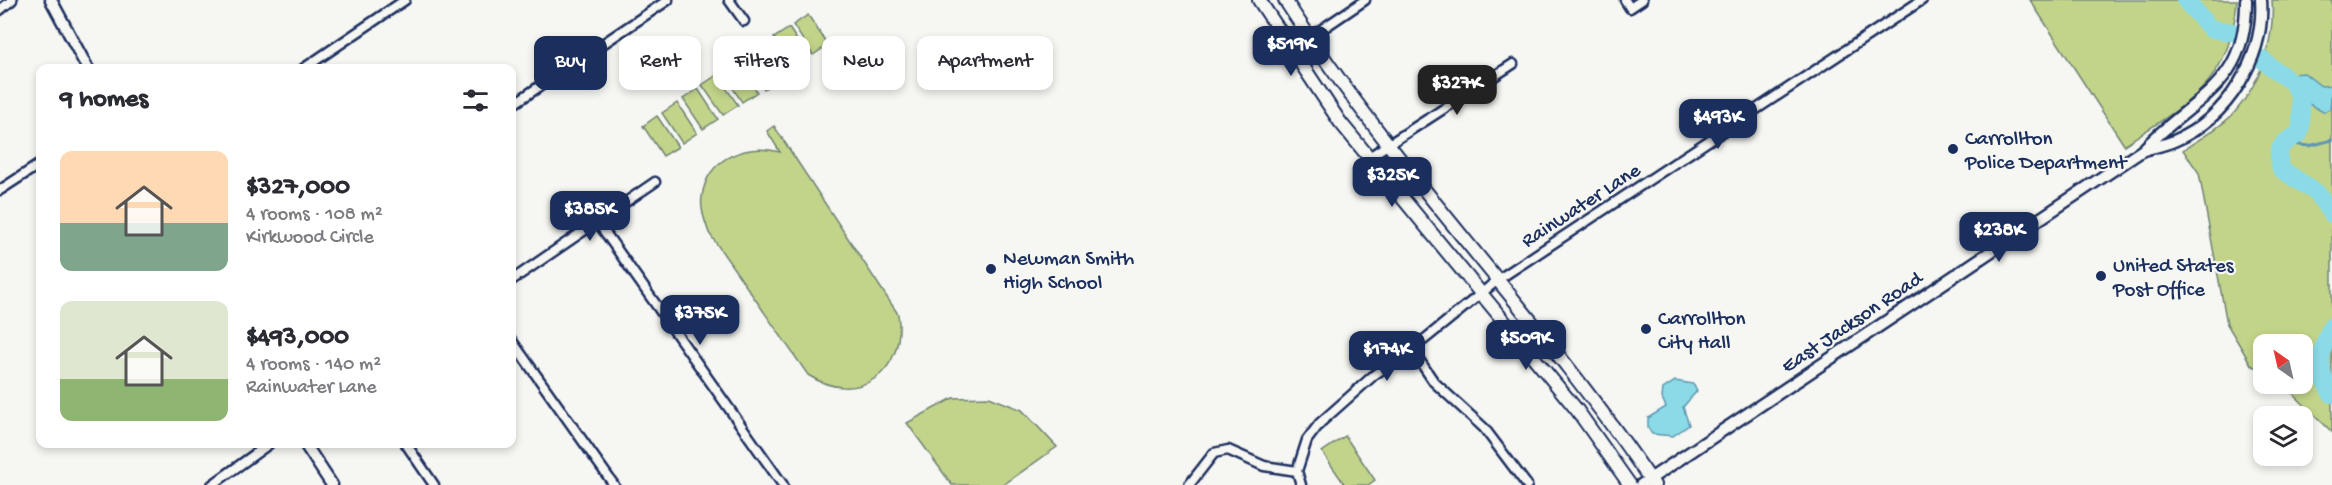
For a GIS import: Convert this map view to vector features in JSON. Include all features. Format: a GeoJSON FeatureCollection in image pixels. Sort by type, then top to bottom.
{"type":"FeatureCollection","features":[{"type":"Feature","properties":{"kind":"main road"},"geometry":{"type":"LineString","coordinates":[[1259,0],[1340,122],[1593,431],[1630,485]]}},
{"type":"Feature","properties":{"kind":"main road"},"geometry":{"type":"LineString","coordinates":[[1285,0],[1309,38],[1388,146],[1565,361],[1648,483]]}},
{"type":"Feature","properties":{"kind":"street"},"geometry":{"type":"LineString","coordinates":[[0,10],[12,0]]}},
{"type":"Feature","properties":{"kind":"street"},"geometry":{"type":"LineString","coordinates":[[51,0],[85,64]]}},
{"type":"Feature","properties":{"kind":"street"},"geometry":{"type":"LineString","coordinates":[[310,64],[405,0]]}},
{"type":"Feature","properties":{"kind":"street"},"geometry":{"type":"LineString","coordinates":[[516,102],[668,0]]}},
{"type":"Feature","properties":{"kind":"street"},"geometry":{"type":"LineString","coordinates":[[729,0],[744,21]]}},
{"type":"Feature","properties":{"kind":"street"},"geometry":{"type":"LineString","coordinates":[[1291,50],[1365,0]]}},
{"type":"Feature","properties":{"kind":"street"},"geometry":{"type":"LineString","coordinates":[[1624,0],[1630,8],[1642,0]]}},
{"type":"Feature","properties":{"kind":"street","name":"Rainwater Lane"},"geometry":{"type":"LineString","coordinates":[[1298,471],[1307,440],[1320,423],[1357,389],[1499,279],[1922,0]]}},
{"type":"Feature","properties":{"kind":"street","name":"East Jackson Road"},"geometry":{"type":"LineString","coordinates":[[1648,483],[2143,150],[2165,127],[2199,104],[2228,72],[2242,35],[2246,0]]}},
{"type":"Feature","properties":{"kind":"street","name":"East Jackson Road"},"geometry":{"type":"LineString","coordinates":[[2143,150],[2176,140],[2211,117],[2229,98],[2252,58],[2259,32],[2261,0]]}},
{"type":"Feature","properties":{"kind":"street"},"geometry":{"type":"LineString","coordinates":[[1369,157],[1513,64]]}},
{"type":"Feature","properties":{"kind":"street"},"geometry":{"type":"LineString","coordinates":[[0,190],[36,167]]}},
{"type":"Feature","properties":{"kind":"street"},"geometry":{"type":"LineString","coordinates":[[516,277],[655,182]]}},
{"type":"Feature","properties":{"kind":"street"},"geometry":{"type":"LineString","coordinates":[[597,221],[783,485]]}},
{"type":"Feature","properties":{"kind":"street"},"geometry":{"type":"LineString","coordinates":[[516,347],[614,485]]}},
{"type":"Feature","properties":{"kind":"street"},"geometry":{"type":"LineString","coordinates":[[1411,348],[1434,382],[1484,428],[1527,485]]}},
{"type":"Feature","properties":{"kind":"street"},"geometry":{"type":"LineString","coordinates":[[212,485],[263,448]]}},
{"type":"Feature","properties":{"kind":"street"},"geometry":{"type":"LineString","coordinates":[[308,448],[332,485]]}},
{"type":"Feature","properties":{"kind":"street"},"geometry":{"type":"LineString","coordinates":[[409,448],[434,485]]}},
{"type":"Feature","properties":{"kind":"street"},"geometry":{"type":"LineString","coordinates":[[1190,485],[1214,453],[1228,450],[1264,466],[1298,471],[1301,485]]}},
{"type":"Feature","properties":{"kind":"green space"},"geometry":{"type":"Polygon","coordinates":[[[2030,0],[2237,0],[2233,29],[2226,52],[2215,72],[2186,103],[2124,145],[2030,0]]]}},
{"type":"Feature","properties":{"kind":"green space"},"geometry":{"type":"Polygon","coordinates":[[[2272,0],[2332,0],[2332,432],[2313,413],[2313,406],[2305,406],[2293,394],[2313,394],[2313,334],[2253,334],[2253,366],[2227,324],[2199,173],[2183,150],[2217,128],[2235,112],[2244,100],[2259,74],[2264,59],[2272,15],[2272,0]]]}},
{"type":"Feature","properties":{"kind":"green space"},"geometry":{"type":"Polygon","coordinates":[[[808,15],[822,36],[822,49],[813,55],[810,50],[810,36],[800,36],[793,25],[808,15]]]}},
{"type":"Feature","properties":{"kind":"green space"},"geometry":{"type":"Polygon","coordinates":[[[789,28],[794,36],[777,36],[789,28]]]}},
{"type":"Feature","properties":{"kind":"green space"},"geometry":{"type":"Polygon","coordinates":[[[713,78],[713,90],[728,90],[738,105],[723,115],[702,85],[713,78]]]}},
{"type":"Feature","properties":{"kind":"green space"},"geometry":{"type":"Polygon","coordinates":[[[699,90],[718,119],[703,129],[683,99],[699,90]]]}},
{"type":"Feature","properties":{"kind":"green space"},"geometry":{"type":"Polygon","coordinates":[[[734,90],[756,90],[757,92],[742,102],[734,90]]]}},
{"type":"Feature","properties":{"kind":"green space"},"geometry":{"type":"Polygon","coordinates":[[[677,103],[697,133],[682,143],[662,113],[677,103]]]}},
{"type":"Feature","properties":{"kind":"green space"},"geometry":{"type":"Polygon","coordinates":[[[657,116],[678,147],[663,156],[643,126],[657,116]]]}},
{"type":"Feature","properties":{"kind":"green space"},"geometry":{"type":"Polygon","coordinates":[[[774,126],[898,314],[899,335],[895,352],[887,367],[875,378],[861,385],[844,387],[827,384],[808,375],[709,233],[702,210],[705,183],[720,163],[730,156],[755,150],[780,152],[767,131],[774,126]]]}},
{"type":"Feature","properties":{"kind":"green space"},"geometry":{"type":"Polygon","coordinates":[[[989,397],[1022,410],[1057,447],[1003,485],[952,485],[907,423],[953,398],[989,397]]]}},
{"type":"Feature","properties":{"kind":"green space"},"geometry":{"type":"Polygon","coordinates":[[[1345,436],[1375,480],[1368,485],[1345,485],[1322,452],[1345,436]]]}},
{"type":"Feature","properties":{"kind":"water"},"geometry":{"type":"Polygon","coordinates":[[[2280,66],[2292,74],[2304,73],[2321,86],[2332,85],[2330,109],[2323,112],[2309,104],[2305,109],[2306,117],[2299,119],[2297,92],[2274,72],[2280,66]]]}},
{"type":"Feature","properties":{"kind":"water"},"geometry":{"type":"Polygon","coordinates":[[[1675,381],[1693,384],[1697,391],[1683,407],[1689,425],[1673,436],[1652,434],[1648,428],[1648,418],[1666,407],[1662,398],[1663,389],[1675,381]]]}},
{"type":"Feature","properties":{"kind":"waterway"},"geometry":{"type":"LineString","coordinates":[[2185,0],[2211,29],[2232,32]]}},
{"type":"Feature","properties":{"kind":"waterway"},"geometry":{"type":"LineString","coordinates":[[2262,59],[2289,80],[2300,99],[2300,131],[2281,147],[2279,151],[2281,169],[2317,193],[2332,214]]}},
{"type":"Feature","properties":{"kind":"waterway"},"geometry":{"type":"LineString","coordinates":[[2283,143],[2309,146],[2332,140]]}},
{"type":"Feature","properties":{"kind":"waterway"},"geometry":{"type":"LineString","coordinates":[[2332,326],[2324,343],[2321,360],[2323,377],[2332,394]]}},
{"type":"Feature","properties":{"kind":"place","name":"Carrollton Police Department"},"geometry":{"type":"Point","coordinates":[1953,149]}},
{"type":"Feature","properties":{"kind":"place","name":"Newman Smith High School"},"geometry":{"type":"Point","coordinates":[991,269]}},
{"type":"Feature","properties":{"kind":"place","name":"United States Post Office"},"geometry":{"type":"Point","coordinates":[2101,276]}},
{"type":"Feature","properties":{"kind":"place","name":"Carrollton City Hall"},"geometry":{"type":"Point","coordinates":[1646,329]}}]}
